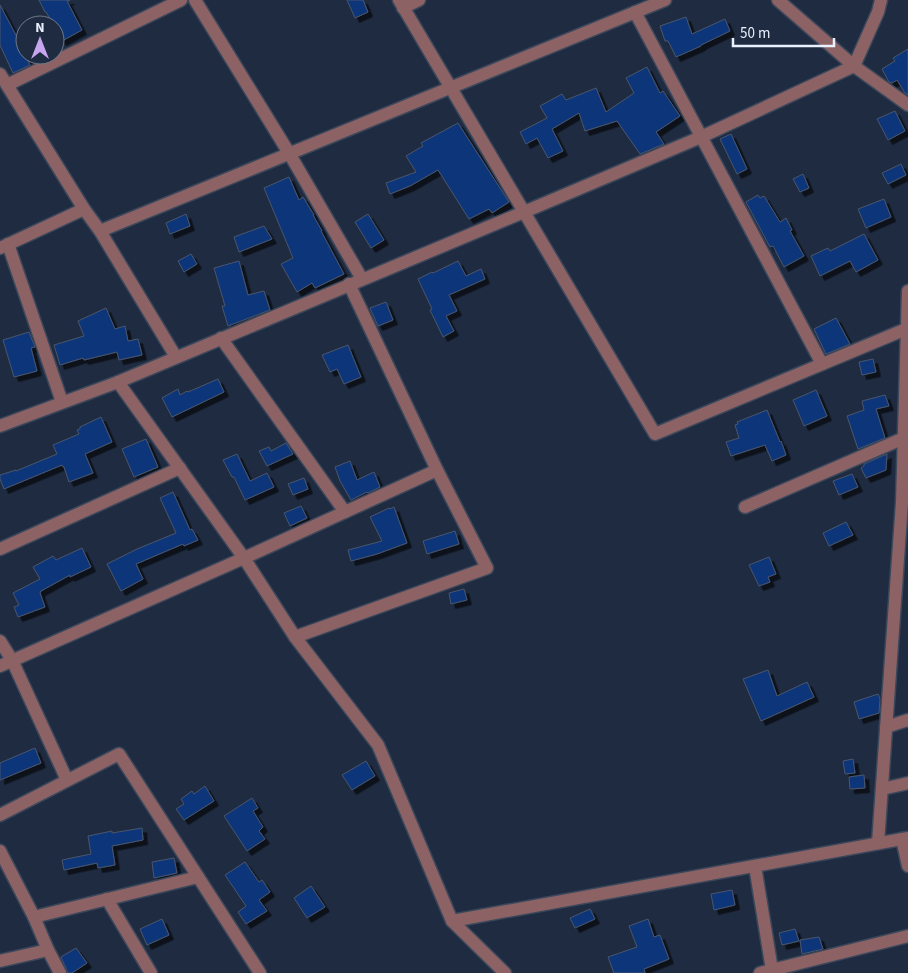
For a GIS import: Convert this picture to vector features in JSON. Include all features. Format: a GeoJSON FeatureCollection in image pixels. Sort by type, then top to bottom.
{"type":"FeatureCollection","features":[{"type":"Feature","properties":{"kind":"street"},"geometry":{"type":"LineString","coordinates":[[176,357],[100,231],[84,210],[3,80],[181,0]]}},
{"type":"Feature","properties":{"kind":"street"},"geometry":{"type":"LineString","coordinates":[[195,0],[362,278]]}},
{"type":"Feature","properties":{"kind":"street"},"geometry":{"type":"LineString","coordinates":[[419,0],[401,4],[654,434],[906,329]]}},
{"type":"Feature","properties":{"kind":"street"},"geometry":{"type":"LineString","coordinates":[[100,231],[665,0]]}},
{"type":"Feature","properties":{"kind":"street"},"geometry":{"type":"LineString","coordinates":[[778,0],[854,66],[908,105]]}},
{"type":"Feature","properties":{"kind":"street"},"geometry":{"type":"LineString","coordinates":[[0,426],[118,382],[362,278],[524,212],[701,137],[854,66],[878,12],[881,0]]}},
{"type":"Feature","properties":{"kind":"street"},"geometry":{"type":"LineString","coordinates":[[635,12],[822,364]]}},
{"type":"Feature","properties":{"kind":"street"},"geometry":{"type":"LineString","coordinates":[[62,402],[4,246],[84,210]]}},
{"type":"Feature","properties":{"kind":"street"},"geometry":{"type":"LineString","coordinates":[[295,637],[487,568],[437,470],[349,284]]}},
{"type":"Feature","properties":{"kind":"street"},"geometry":{"type":"LineString","coordinates":[[878,843],[905,501],[904,438],[908,293]]}},
{"type":"Feature","properties":{"kind":"street"},"geometry":{"type":"LineString","coordinates":[[221,338],[345,512]]}},
{"type":"Feature","properties":{"kind":"street"},"geometry":{"type":"LineString","coordinates":[[118,382],[244,558],[295,637],[378,745],[452,921],[505,973]]}},
{"type":"Feature","properties":{"kind":"street"},"geometry":{"type":"LineString","coordinates":[[745,507],[904,438]]}},
{"type":"Feature","properties":{"kind":"street"},"geometry":{"type":"LineString","coordinates":[[0,549],[180,468]]}},
{"type":"Feature","properties":{"kind":"street"},"geometry":{"type":"LineString","coordinates":[[0,666],[437,470]]}},
{"type":"Feature","properties":{"kind":"street"},"geometry":{"type":"LineString","coordinates":[[0,642],[12,660],[67,780]]}},
{"type":"Feature","properties":{"kind":"street"},"geometry":{"type":"LineString","coordinates":[[886,727],[908,720]]}},
{"type":"Feature","properties":{"kind":"street"},"geometry":{"type":"LineString","coordinates":[[0,815],[119,754],[260,973]]}},
{"type":"Feature","properties":{"kind":"street"},"geometry":{"type":"LineString","coordinates":[[882,789],[908,783]]}},
{"type":"Feature","properties":{"kind":"street"},"geometry":{"type":"LineString","coordinates":[[452,921],[905,839],[908,866]]}},
{"type":"Feature","properties":{"kind":"street"},"geometry":{"type":"LineString","coordinates":[[0,851],[60,973]]}},
{"type":"Feature","properties":{"kind":"street"},"geometry":{"type":"LineString","coordinates":[[755,866],[766,972],[908,936]]}},
{"type":"Feature","properties":{"kind":"street"},"geometry":{"type":"LineString","coordinates":[[34,917],[198,877]]}},
{"type":"Feature","properties":{"kind":"street"},"geometry":{"type":"LineString","coordinates":[[107,899],[151,973]]}},
{"type":"Feature","properties":{"kind":"street"},"geometry":{"type":"LineString","coordinates":[[0,961],[48,950]]}},
{"type":"Feature","properties":{"kind":"street"},"geometry":{"type":"LineString","coordinates":[[0,968],[1,973]]}},
{"type":"Feature","properties":{"kind":"building"},"geometry":{"type":"Polygon","coordinates":[[[39,0],[70,0],[67,1],[82,30],[65,39],[65,15],[48,15],[39,0]]]}},
{"type":"Feature","properties":{"kind":"building"},"geometry":{"type":"Polygon","coordinates":[[[347,0],[363,0],[368,12],[355,18],[347,0]]]}},
{"type":"Feature","properties":{"kind":"building"},"geometry":{"type":"Polygon","coordinates":[[[0,5],[15,33],[15,65],[30,65],[13,73],[0,45],[0,5]]]}},
{"type":"Feature","properties":{"kind":"building"},"geometry":{"type":"Polygon","coordinates":[[[686,17],[692,34],[725,19],[730,31],[676,57],[668,41],[665,41],[660,26],[686,17]]]}},
{"type":"Feature","properties":{"kind":"building"},"geometry":{"type":"Polygon","coordinates":[[[908,49],[908,95],[897,80],[892,83],[889,82],[882,69],[895,61],[893,58],[908,49]]]}},
{"type":"Feature","properties":{"kind":"building"},"geometry":{"type":"Polygon","coordinates":[[[647,67],[660,93],[663,91],[680,116],[656,132],[664,144],[640,154],[617,121],[585,131],[579,113],[552,129],[563,151],[548,158],[537,138],[526,144],[520,132],[547,118],[540,106],[562,94],[566,100],[596,88],[606,112],[634,93],[626,78],[647,67]]]}},
{"type":"Feature","properties":{"kind":"building"},"geometry":{"type":"Polygon","coordinates":[[[895,111],[905,131],[888,140],[877,119],[895,111]]]}},
{"type":"Feature","properties":{"kind":"building"},"geometry":{"type":"Polygon","coordinates":[[[458,123],[509,202],[492,213],[489,209],[469,219],[438,170],[410,186],[390,194],[386,183],[416,172],[406,156],[423,146],[421,143],[458,123]]]}},
{"type":"Feature","properties":{"kind":"building"},"geometry":{"type":"Polygon","coordinates":[[[731,134],[747,169],[737,174],[720,139],[731,134]]]}},
{"type":"Feature","properties":{"kind":"building"},"geometry":{"type":"Polygon","coordinates":[[[901,164],[906,175],[888,184],[882,173],[901,164]]]}},
{"type":"Feature","properties":{"kind":"building"},"geometry":{"type":"Polygon","coordinates":[[[803,174],[809,188],[800,192],[793,179],[803,174]]]}},
{"type":"Feature","properties":{"kind":"building"},"geometry":{"type":"Polygon","coordinates":[[[289,177],[299,200],[303,197],[314,215],[344,274],[315,288],[312,283],[297,292],[281,264],[293,258],[264,188],[289,177]]]}},
{"type":"Feature","properties":{"kind":"building"},"geometry":{"type":"Polygon","coordinates":[[[758,195],[760,198],[764,196],[780,222],[786,218],[792,230],[790,231],[804,256],[784,267],[773,246],[770,247],[746,202],[758,195]]]}},
{"type":"Feature","properties":{"kind":"building"},"geometry":{"type":"Polygon","coordinates":[[[884,199],[891,217],[866,228],[858,209],[884,199]]]}},
{"type":"Feature","properties":{"kind":"building"},"geometry":{"type":"Polygon","coordinates":[[[186,214],[190,226],[170,234],[166,223],[186,214]]]}},
{"type":"Feature","properties":{"kind":"building"},"geometry":{"type":"Polygon","coordinates":[[[368,214],[384,240],[371,248],[355,222],[368,214]]]}},
{"type":"Feature","properties":{"kind":"building"},"geometry":{"type":"Polygon","coordinates":[[[264,226],[272,239],[239,252],[234,237],[264,226]]]}},
{"type":"Feature","properties":{"kind":"building"},"geometry":{"type":"Polygon","coordinates":[[[864,234],[878,260],[856,272],[850,261],[820,276],[811,256],[828,248],[830,251],[864,234]]]}},
{"type":"Feature","properties":{"kind":"building"},"geometry":{"type":"Polygon","coordinates":[[[191,254],[197,264],[184,272],[178,261],[191,254]]]}},
{"type":"Feature","properties":{"kind":"building"},"geometry":{"type":"Polygon","coordinates":[[[239,261],[248,295],[264,291],[270,310],[228,326],[222,306],[225,306],[214,268],[239,261]]]}},
{"type":"Feature","properties":{"kind":"building"},"geometry":{"type":"Polygon","coordinates":[[[458,261],[466,276],[481,269],[485,279],[449,295],[457,311],[446,316],[454,331],[443,337],[418,279],[458,261]]]}},
{"type":"Feature","properties":{"kind":"building"},"geometry":{"type":"Polygon","coordinates":[[[386,302],[393,320],[378,326],[370,308],[386,302]]]}},
{"type":"Feature","properties":{"kind":"building"},"geometry":{"type":"Polygon","coordinates":[[[106,308],[115,329],[125,326],[128,341],[138,339],[142,355],[119,360],[117,352],[84,360],[83,358],[60,365],[54,345],[84,336],[78,321],[106,308]]]}},
{"type":"Feature","properties":{"kind":"building"},"geometry":{"type":"Polygon","coordinates":[[[836,318],[850,344],[826,354],[814,329],[836,318]]]}},
{"type":"Feature","properties":{"kind":"building"},"geometry":{"type":"Polygon","coordinates":[[[29,332],[35,347],[31,348],[37,371],[14,377],[3,340],[29,332]]]}},
{"type":"Feature","properties":{"kind":"building"},"geometry":{"type":"Polygon","coordinates":[[[348,345],[361,377],[344,384],[337,369],[330,372],[322,355],[348,345]]]}},
{"type":"Feature","properties":{"kind":"building"},"geometry":{"type":"Polygon","coordinates":[[[873,359],[876,372],[862,375],[859,362],[873,359]]]}},
{"type":"Feature","properties":{"kind":"building"},"geometry":{"type":"Polygon","coordinates":[[[218,379],[224,392],[172,417],[162,398],[178,389],[180,395],[218,379]]]}},
{"type":"Feature","properties":{"kind":"building"},"geometry":{"type":"Polygon","coordinates":[[[816,390],[827,416],[804,426],[793,400],[816,390]]]}},
{"type":"Feature","properties":{"kind":"building"},"geometry":{"type":"Polygon","coordinates":[[[885,395],[889,406],[876,409],[885,438],[858,449],[847,416],[864,410],[862,401],[885,395]]]}},
{"type":"Feature","properties":{"kind":"building"},"geometry":{"type":"Polygon","coordinates":[[[767,410],[786,455],[772,461],[765,445],[731,456],[726,442],[739,438],[735,425],[738,424],[737,422],[767,410]]]}},
{"type":"Feature","properties":{"kind":"building"},"geometry":{"type":"Polygon","coordinates":[[[101,417],[112,442],[85,454],[93,473],[69,482],[62,465],[4,489],[0,475],[16,471],[57,454],[53,445],[79,434],[77,430],[80,427],[101,417]]]}},
{"type":"Feature","properties":{"kind":"building"},"geometry":{"type":"Polygon","coordinates":[[[146,439],[158,467],[134,477],[122,449],[146,439]]]}},
{"type":"Feature","properties":{"kind":"building"},"geometry":{"type":"Polygon","coordinates":[[[286,443],[293,454],[267,466],[259,451],[269,447],[271,451],[286,443]]]}},
{"type":"Feature","properties":{"kind":"building"},"geometry":{"type":"Polygon","coordinates":[[[237,454],[250,481],[267,473],[274,487],[245,500],[223,460],[237,454]]]}},
{"type":"Feature","properties":{"kind":"building"},"geometry":{"type":"Polygon","coordinates":[[[887,454],[886,470],[866,478],[861,468],[864,464],[887,454]]]}},
{"type":"Feature","properties":{"kind":"building"},"geometry":{"type":"Polygon","coordinates":[[[350,461],[357,480],[374,472],[380,487],[351,500],[340,481],[335,467],[350,461]]]}},
{"type":"Feature","properties":{"kind":"building"},"geometry":{"type":"Polygon","coordinates":[[[852,474],[858,487],[839,495],[833,481],[852,474]]]}},
{"type":"Feature","properties":{"kind":"building"},"geometry":{"type":"Polygon","coordinates":[[[304,478],[308,489],[293,495],[288,484],[304,478]]]}},
{"type":"Feature","properties":{"kind":"building"},"geometry":{"type":"Polygon","coordinates":[[[173,492],[190,530],[192,529],[198,540],[184,546],[183,544],[136,564],[143,579],[121,591],[107,564],[176,533],[160,498],[173,492]]]}},
{"type":"Feature","properties":{"kind":"building"},"geometry":{"type":"Polygon","coordinates":[[[301,506],[307,518],[290,526],[284,513],[301,506]]]}},
{"type":"Feature","properties":{"kind":"building"},"geometry":{"type":"Polygon","coordinates":[[[394,507],[407,543],[351,561],[348,550],[382,541],[370,517],[394,507]]]}},
{"type":"Feature","properties":{"kind":"building"},"geometry":{"type":"Polygon","coordinates":[[[846,522],[853,535],[829,546],[823,533],[846,522]]]}},
{"type":"Feature","properties":{"kind":"building"},"geometry":{"type":"Polygon","coordinates":[[[455,531],[459,544],[427,554],[423,541],[455,531]]]}},
{"type":"Feature","properties":{"kind":"building"},"geometry":{"type":"Polygon","coordinates":[[[82,548],[91,567],[70,577],[70,575],[41,591],[45,607],[18,617],[14,607],[19,605],[13,593],[40,579],[33,567],[53,556],[56,560],[82,548]]]}},
{"type":"Feature","properties":{"kind":"building"},"geometry":{"type":"Polygon","coordinates":[[[769,557],[776,574],[768,577],[770,582],[759,586],[749,565],[769,557]]]}},
{"type":"Feature","properties":{"kind":"building"},"geometry":{"type":"Polygon","coordinates":[[[464,589],[467,600],[451,604],[449,593],[464,589]]]}},
{"type":"Feature","properties":{"kind":"building"},"geometry":{"type":"Polygon","coordinates":[[[768,670],[777,696],[807,682],[814,697],[761,721],[743,679],[768,670]]]}},
{"type":"Feature","properties":{"kind":"building"},"geometry":{"type":"Polygon","coordinates":[[[878,694],[880,699],[879,713],[859,719],[854,702],[878,694]]]}},
{"type":"Feature","properties":{"kind":"building"},"geometry":{"type":"Polygon","coordinates":[[[35,748],[41,763],[0,780],[0,763],[35,748]]]}},
{"type":"Feature","properties":{"kind":"building"},"geometry":{"type":"Polygon","coordinates":[[[853,759],[855,773],[845,774],[843,761],[853,759]]]}},
{"type":"Feature","properties":{"kind":"building"},"geometry":{"type":"Polygon","coordinates":[[[366,761],[375,776],[352,790],[342,775],[366,761]]]}},
{"type":"Feature","properties":{"kind":"building"},"geometry":{"type":"Polygon","coordinates":[[[864,775],[865,788],[850,789],[849,777],[864,775]]]}},
{"type":"Feature","properties":{"kind":"building"},"geometry":{"type":"Polygon","coordinates":[[[205,786],[214,801],[184,820],[176,809],[184,804],[181,799],[192,791],[194,794],[205,786]]]}},
{"type":"Feature","properties":{"kind":"building"},"geometry":{"type":"Polygon","coordinates":[[[252,798],[258,808],[253,811],[263,827],[259,831],[265,839],[247,851],[224,816],[252,798]]]}},
{"type":"Feature","properties":{"kind":"building"},"geometry":{"type":"Polygon","coordinates":[[[142,828],[143,840],[112,846],[115,865],[98,868],[97,863],[64,870],[62,860],[91,854],[88,836],[142,828]]]}},
{"type":"Feature","properties":{"kind":"building"},"geometry":{"type":"Polygon","coordinates":[[[174,858],[177,873],[154,878],[152,862],[174,858]]]}},
{"type":"Feature","properties":{"kind":"building"},"geometry":{"type":"Polygon","coordinates":[[[245,862],[259,882],[262,880],[270,892],[259,900],[267,911],[246,924],[238,912],[246,906],[225,875],[245,862]]]}},
{"type":"Feature","properties":{"kind":"building"},"geometry":{"type":"Polygon","coordinates":[[[311,886],[325,907],[307,918],[294,898],[311,886]]]}},
{"type":"Feature","properties":{"kind":"building"},"geometry":{"type":"Polygon","coordinates":[[[732,890],[735,905],[714,910],[711,894],[732,890]]]}},
{"type":"Feature","properties":{"kind":"building"},"geometry":{"type":"Polygon","coordinates":[[[590,909],[595,919],[575,928],[570,918],[590,909]]]}},
{"type":"Feature","properties":{"kind":"building"},"geometry":{"type":"Polygon","coordinates":[[[162,919],[169,935],[147,945],[140,929],[162,919]]]}},
{"type":"Feature","properties":{"kind":"building"},"geometry":{"type":"Polygon","coordinates":[[[648,919],[654,937],[660,935],[669,959],[644,969],[645,973],[614,973],[608,957],[637,947],[629,926],[648,919]]]}},
{"type":"Feature","properties":{"kind":"building"},"geometry":{"type":"Polygon","coordinates":[[[795,929],[799,941],[782,945],[779,933],[795,929]]]}},
{"type":"Feature","properties":{"kind":"building"},"geometry":{"type":"Polygon","coordinates":[[[819,937],[823,949],[802,954],[800,940],[819,937]]]}},
{"type":"Feature","properties":{"kind":"building"},"geometry":{"type":"Polygon","coordinates":[[[76,948],[87,963],[72,973],[68,973],[61,957],[76,948]]]}}]}
